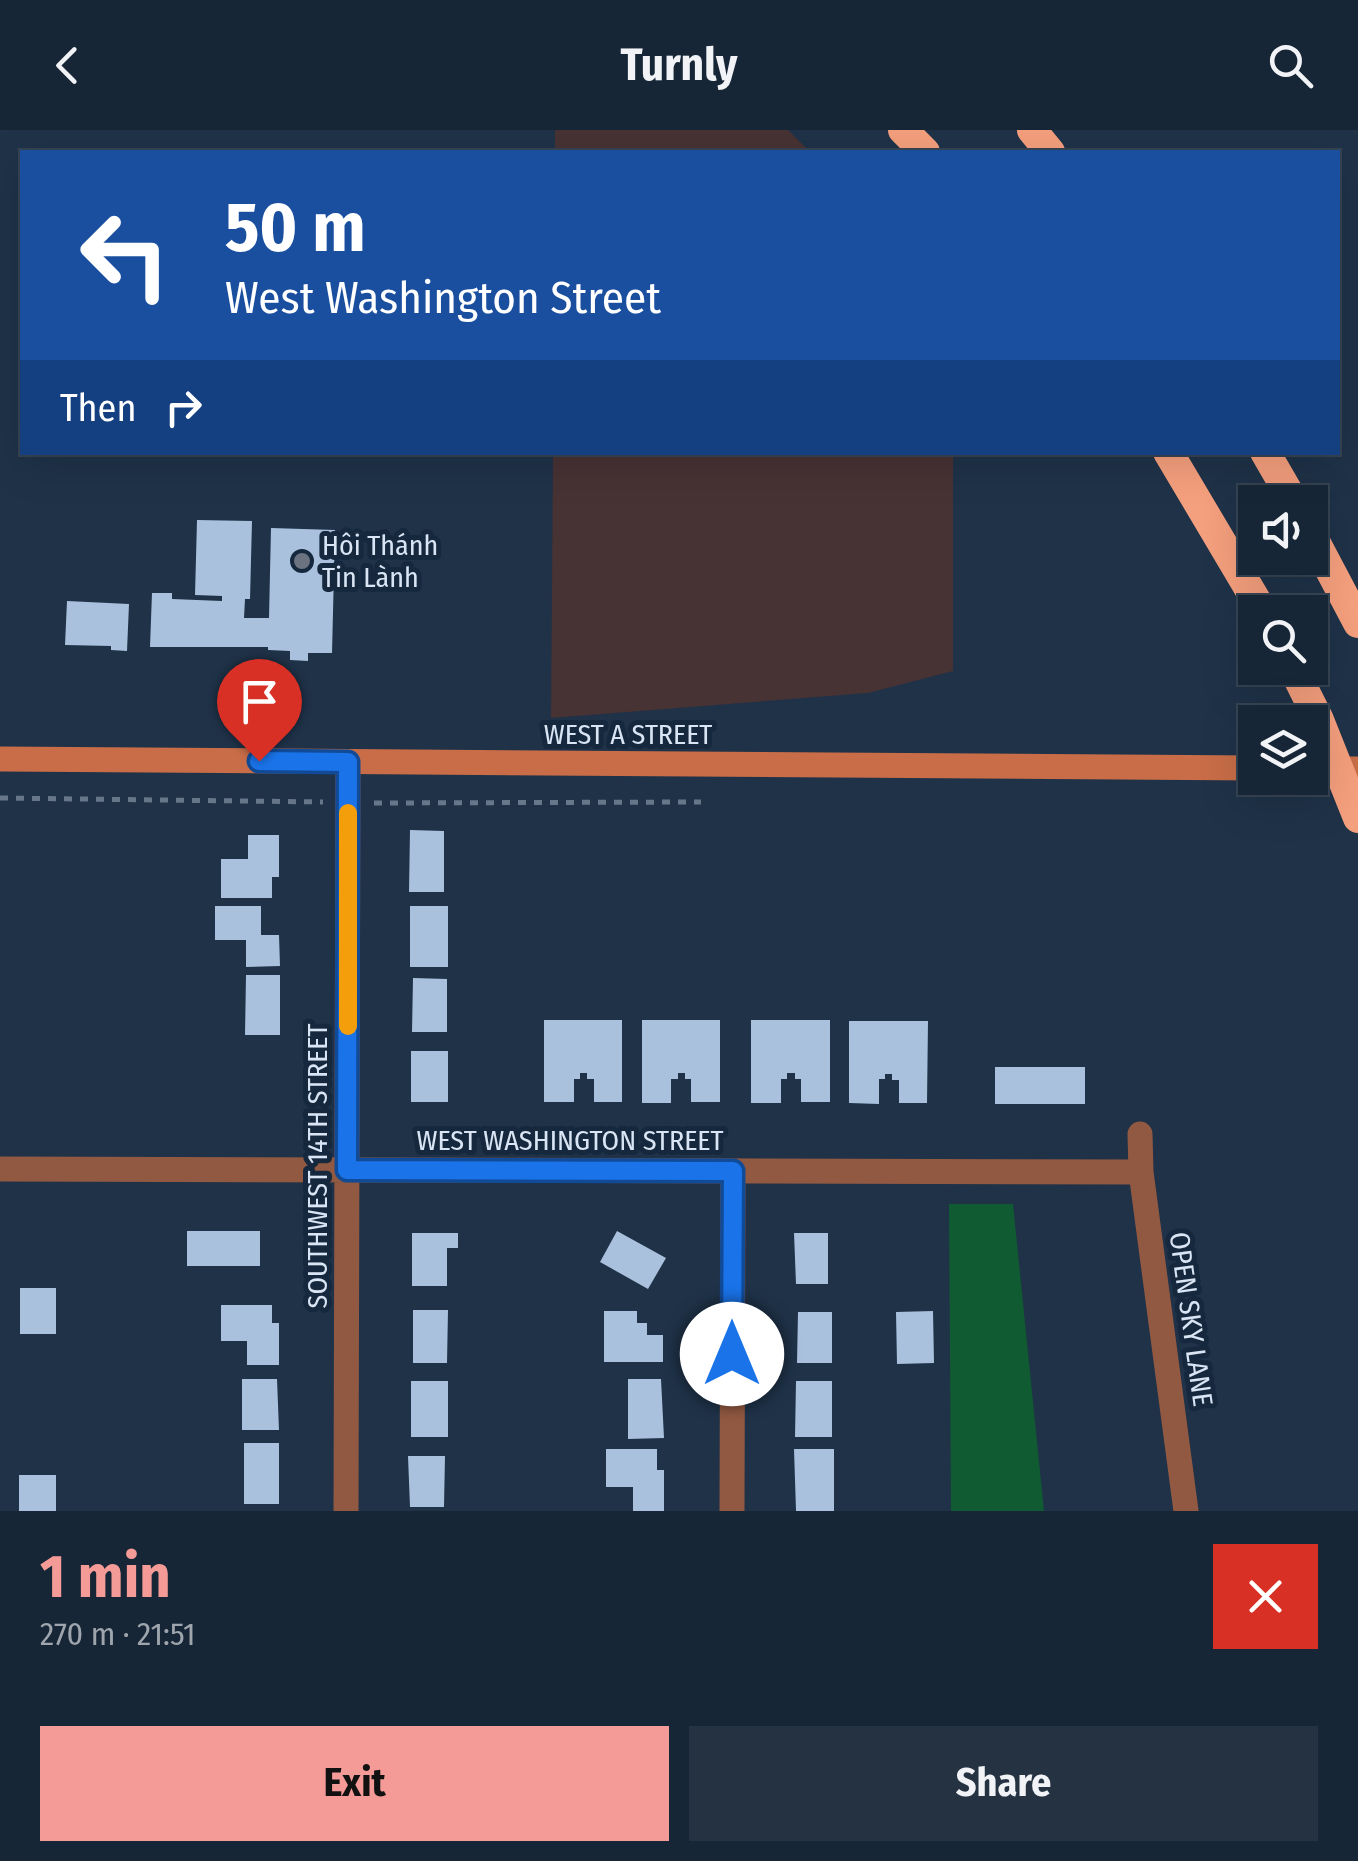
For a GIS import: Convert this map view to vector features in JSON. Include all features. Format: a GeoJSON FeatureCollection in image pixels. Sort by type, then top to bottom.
{"type":"FeatureCollection","features":[{"type":"Feature","properties":{"kind":"highway"},"geometry":{"type":"LineString","coordinates":[[903,130],[923,150]]}},
{"type":"Feature","properties":{"kind":"highway"},"geometry":{"type":"LineString","coordinates":[[925,130],[943,150]]}},
{"type":"Feature","properties":{"kind":"highway"},"geometry":{"type":"LineString","coordinates":[[1032,130],[1048,150]]}},
{"type":"Feature","properties":{"kind":"highway"},"geometry":{"type":"LineString","coordinates":[[1170,455],[1253,595]]}},
{"type":"Feature","properties":{"kind":"highway"},"geometry":{"type":"LineString","coordinates":[[1267,455],[1284,485]]}},
{"type":"Feature","properties":{"kind":"highway"},"geometry":{"type":"LineString","coordinates":[[1328,566],[1358,623]]}},
{"type":"Feature","properties":{"kind":"highway"},"geometry":{"type":"LineString","coordinates":[[1302,685],[1358,818]]}},
{"type":"Feature","properties":{"kind":"main road","name":"WEST A STREET"},"geometry":{"type":"LineString","coordinates":[[0,759],[1238,768]]}},
{"type":"Feature","properties":{"kind":"main road"},"geometry":{"type":"LineString","coordinates":[[1328,768],[1358,769]]}},
{"type":"Feature","properties":{"kind":"street","name":"SOUTHWEST 14TH STREET"},"geometry":{"type":"LineString","coordinates":[[346,1511],[348,762]]}},
{"type":"Feature","properties":{"kind":"street","name":"OPEN SKY LANE"},"geometry":{"type":"LineString","coordinates":[[1140,1134],[1141,1172],[1186,1511]]}},
{"type":"Feature","properties":{"kind":"street","name":"WEST WASHINGTON STREET"},"geometry":{"type":"LineString","coordinates":[[0,1169],[1141,1172]]}},
{"type":"Feature","properties":{"kind":"street"},"geometry":{"type":"LineString","coordinates":[[732,1511],[733,1171]]}},
{"type":"Feature","properties":{"kind":"path"},"geometry":{"type":"LineString","coordinates":[[0,798],[314,802]]}},
{"type":"Feature","properties":{"kind":"path"},"geometry":{"type":"LineString","coordinates":[[375,803],[701,802]]}},
{"type":"Feature","properties":{"kind":"shaded area"},"geometry":{"type":"Polygon","coordinates":[[[555,130],[788,130],[808,150],[555,150],[555,130]]]}},
{"type":"Feature","properties":{"kind":"shaded area"},"geometry":{"type":"Polygon","coordinates":[[[553,455],[953,455],[953,671],[868,693],[551,718],[553,455]]]}},
{"type":"Feature","properties":{"kind":"green space"},"geometry":{"type":"Polygon","coordinates":[[[949,1204],[1013,1204],[1044,1511],[951,1511],[949,1204]]]}},
{"type":"Feature","properties":{"kind":"building","name":"Hôi Thánh Tin Lành"},"geometry":{"type":"Polygon","coordinates":[[[197,520],[252,521],[250,599],[245,599],[244,618],[269,618],[271,528],[335,530],[332,653],[308,653],[308,661],[290,660],[290,651],[268,647],[150,647],[152,593],[172,593],[172,599],[222,601],[222,596],[195,595],[197,520]]]}},
{"type":"Feature","properties":{"kind":"building"},"geometry":{"type":"Polygon","coordinates":[[[67,601],[129,604],[127,651],[111,650],[111,646],[65,645],[67,601]]]}},
{"type":"Feature","properties":{"kind":"building"},"geometry":{"type":"Polygon","coordinates":[[[410,830],[444,831],[444,892],[409,892],[410,830]]]}},
{"type":"Feature","properties":{"kind":"building"},"geometry":{"type":"Polygon","coordinates":[[[248,835],[279,835],[279,877],[272,877],[272,898],[221,898],[221,859],[248,859],[248,835]]]}},
{"type":"Feature","properties":{"kind":"building"},"geometry":{"type":"Polygon","coordinates":[[[215,906],[261,906],[261,935],[279,935],[280,966],[246,967],[246,940],[215,940],[215,906]]]}},
{"type":"Feature","properties":{"kind":"building"},"geometry":{"type":"Polygon","coordinates":[[[410,906],[448,906],[448,967],[410,967],[410,906]]]}},
{"type":"Feature","properties":{"kind":"building"},"geometry":{"type":"Polygon","coordinates":[[[246,975],[280,975],[280,1035],[245,1035],[246,975]]]}},
{"type":"Feature","properties":{"kind":"building"},"geometry":{"type":"Polygon","coordinates":[[[413,978],[447,979],[447,1032],[412,1032],[413,978]]]}},
{"type":"Feature","properties":{"kind":"building"},"geometry":{"type":"Polygon","coordinates":[[[544,1020],[622,1020],[622,1102],[594,1102],[594,1079],[580,1073],[580,1079],[574,1079],[574,1102],[544,1102],[544,1020]]]}},
{"type":"Feature","properties":{"kind":"building"},"geometry":{"type":"Polygon","coordinates":[[[642,1020],[720,1020],[720,1102],[691,1102],[691,1079],[678,1073],[678,1079],[671,1079],[671,1103],[642,1103],[642,1020]]]}},
{"type":"Feature","properties":{"kind":"building"},"geometry":{"type":"Polygon","coordinates":[[[751,1020],[830,1020],[830,1102],[801,1102],[801,1079],[795,1079],[795,1073],[787,1073],[787,1079],[781,1079],[781,1103],[751,1103],[751,1020]]]}},
{"type":"Feature","properties":{"kind":"building"},"geometry":{"type":"Polygon","coordinates":[[[849,1021],[928,1021],[927,1103],[899,1103],[899,1080],[885,1074],[885,1079],[879,1079],[879,1104],[849,1103],[849,1021]]]}},
{"type":"Feature","properties":{"kind":"building"},"geometry":{"type":"Polygon","coordinates":[[[411,1051],[448,1051],[448,1102],[411,1102],[411,1051]]]}},
{"type":"Feature","properties":{"kind":"building"},"geometry":{"type":"Polygon","coordinates":[[[995,1067],[1085,1067],[1085,1104],[995,1104],[995,1067]]]}},
{"type":"Feature","properties":{"kind":"building"},"geometry":{"type":"Polygon","coordinates":[[[187,1231],[260,1231],[260,1266],[187,1266],[187,1231]]]}},
{"type":"Feature","properties":{"kind":"building"},"geometry":{"type":"Polygon","coordinates":[[[617,1231],[666,1258],[648,1289],[600,1262],[617,1231]]]}},
{"type":"Feature","properties":{"kind":"building"},"geometry":{"type":"Polygon","coordinates":[[[412,1233],[458,1233],[458,1248],[447,1248],[447,1286],[412,1286],[412,1233]]]}},
{"type":"Feature","properties":{"kind":"building"},"geometry":{"type":"Polygon","coordinates":[[[794,1233],[828,1233],[828,1284],[796,1284],[794,1233]]]}},
{"type":"Feature","properties":{"kind":"building"},"geometry":{"type":"Polygon","coordinates":[[[20,1288],[56,1288],[56,1334],[20,1334],[20,1288]]]}},
{"type":"Feature","properties":{"kind":"building"},"geometry":{"type":"Polygon","coordinates":[[[221,1305],[272,1305],[272,1323],[279,1323],[279,1365],[247,1365],[247,1341],[221,1341],[221,1305]]]}},
{"type":"Feature","properties":{"kind":"building"},"geometry":{"type":"Polygon","coordinates":[[[413,1310],[448,1310],[447,1363],[413,1363],[413,1310]]]}},
{"type":"Feature","properties":{"kind":"building"},"geometry":{"type":"Polygon","coordinates":[[[604,1311],[637,1311],[637,1323],[647,1323],[647,1335],[663,1335],[663,1362],[604,1362],[604,1311]]]}},
{"type":"Feature","properties":{"kind":"building"},"geometry":{"type":"Polygon","coordinates":[[[933,1311],[934,1363],[897,1364],[896,1312],[933,1311]]]}},
{"type":"Feature","properties":{"kind":"building"},"geometry":{"type":"Polygon","coordinates":[[[798,1312],[832,1312],[832,1363],[797,1363],[798,1312]]]}},
{"type":"Feature","properties":{"kind":"building"},"geometry":{"type":"Polygon","coordinates":[[[242,1379],[277,1379],[279,1430],[242,1430],[242,1379]]]}},
{"type":"Feature","properties":{"kind":"building"},"geometry":{"type":"Polygon","coordinates":[[[628,1379],[661,1379],[664,1438],[628,1439],[628,1379]]]}},
{"type":"Feature","properties":{"kind":"building"},"geometry":{"type":"Polygon","coordinates":[[[411,1381],[448,1381],[448,1437],[411,1437],[411,1381]]]}},
{"type":"Feature","properties":{"kind":"building"},"geometry":{"type":"Polygon","coordinates":[[[796,1381],[832,1381],[832,1437],[795,1437],[796,1381]]]}},
{"type":"Feature","properties":{"kind":"building"},"geometry":{"type":"Polygon","coordinates":[[[244,1443],[279,1443],[279,1504],[244,1504],[244,1443]]]}},
{"type":"Feature","properties":{"kind":"building"},"geometry":{"type":"Polygon","coordinates":[[[606,1449],[657,1449],[657,1470],[664,1470],[664,1511],[633,1511],[633,1487],[606,1487],[606,1449]]]}},
{"type":"Feature","properties":{"kind":"building"},"geometry":{"type":"Polygon","coordinates":[[[794,1449],[834,1449],[834,1511],[796,1511],[794,1449]]]}},
{"type":"Feature","properties":{"kind":"building"},"geometry":{"type":"Polygon","coordinates":[[[408,1456],[445,1456],[444,1507],[410,1507],[408,1456]]]}},
{"type":"Feature","properties":{"kind":"building"},"geometry":{"type":"Polygon","coordinates":[[[19,1475],[56,1475],[56,1511],[19,1511],[19,1475]]]}},
{"type":"Feature","properties":{"kind":"slow traffic"},"geometry":{"type":"LineString","coordinates":[[348,813],[348,1026]]}},
{"type":"Feature","properties":{"kind":"place","name":"Hôi Thánh Tin Lành"},"geometry":{"type":"Point","coordinates":[302,561]}},
{"type":"Feature","properties":{"kind":"route"},"geometry":{"type":"LineString","coordinates":[[259,761],[348,762],[347,1170],[733,1171],[732,1354]]}}]}
